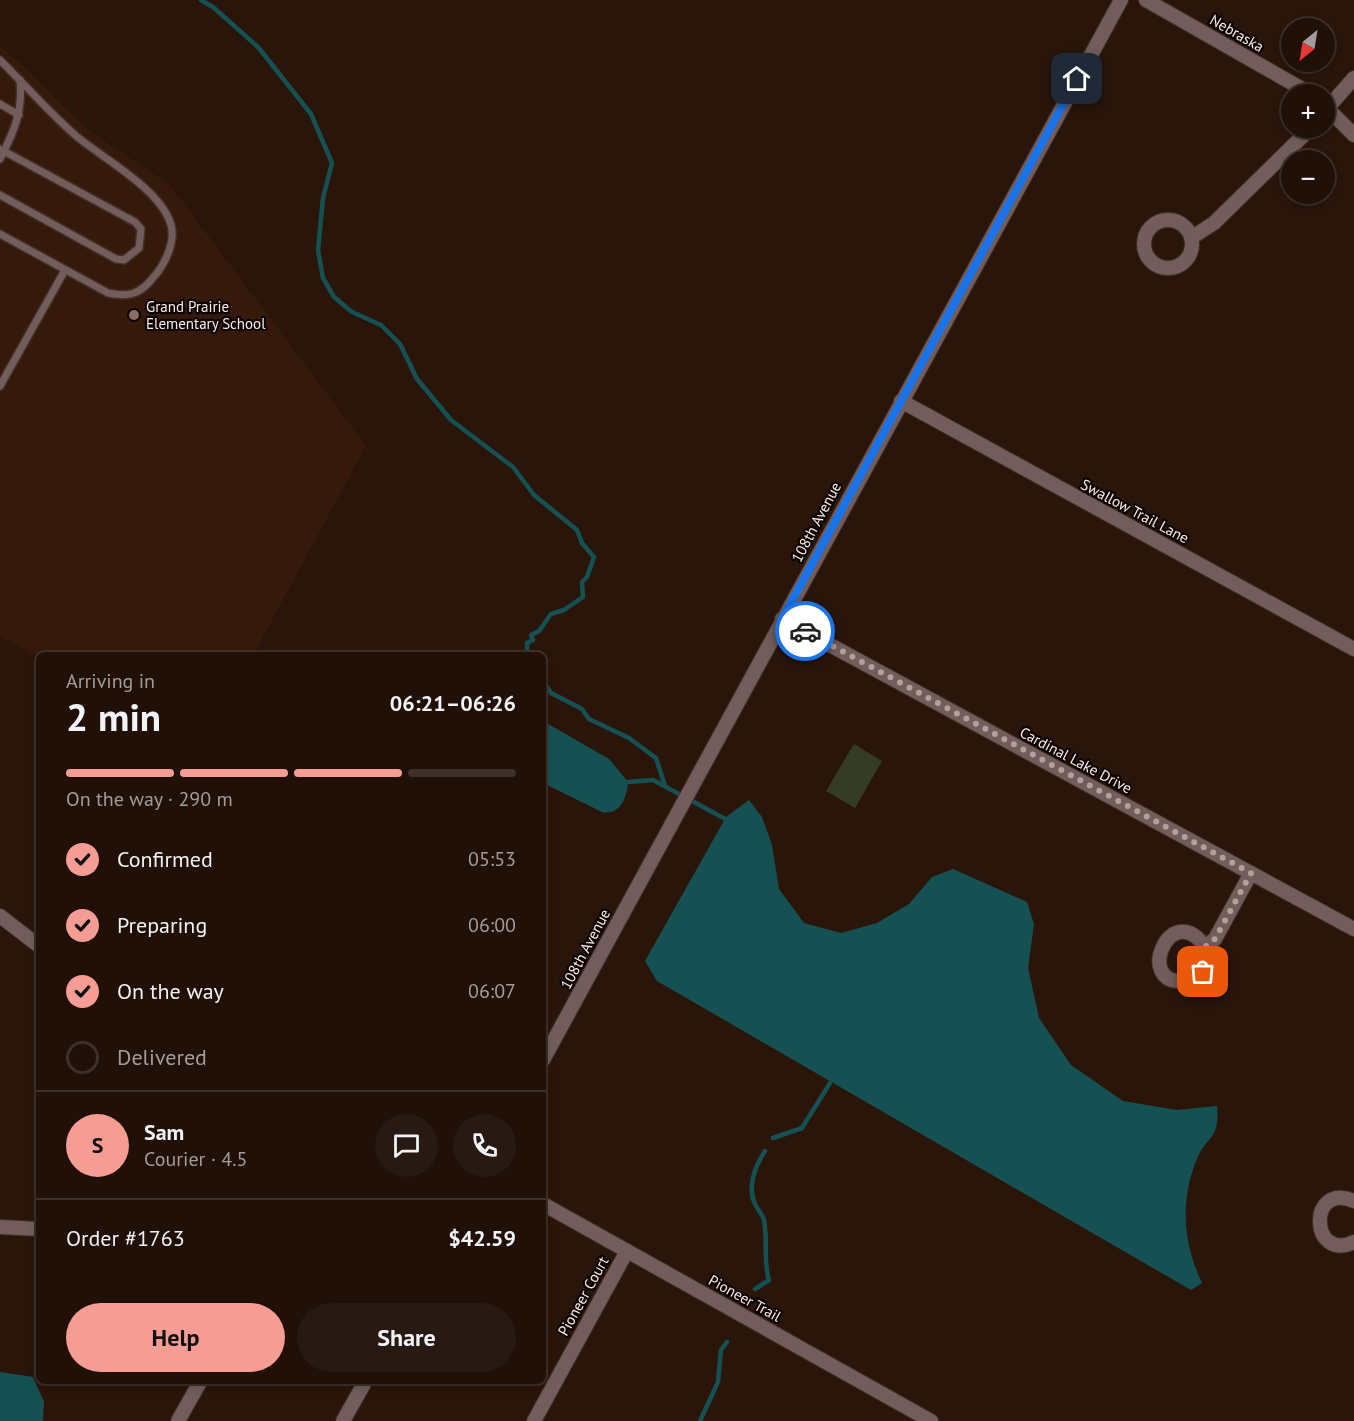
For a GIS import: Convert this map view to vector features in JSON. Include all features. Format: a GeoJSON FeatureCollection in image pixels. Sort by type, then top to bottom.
{"type":"FeatureCollection","features":[{"type":"Feature","properties":{"kind":"street","name":"108th Avenue"},"geometry":{"type":"LineString","coordinates":[[546,1055],[1120,0]]}},
{"type":"Feature","properties":{"kind":"street","name":"Nebraska"},"geometry":{"type":"LineString","coordinates":[[1146,0],[1293,84]]}},
{"type":"Feature","properties":{"kind":"street"},"geometry":{"type":"LineString","coordinates":[[1335,98],[1354,78]]}},
{"type":"Feature","properties":{"kind":"street"},"geometry":{"type":"LineString","coordinates":[[1335,117],[1354,135]]}},
{"type":"Feature","properties":{"kind":"street"},"geometry":{"type":"LineString","coordinates":[[1191,238],[1214,223],[1301,138]]}},
{"type":"Feature","properties":{"kind":"street","name":"Swallow Trail Lane"},"geometry":{"type":"LineString","coordinates":[[901,401],[1354,649]]}},
{"type":"Feature","properties":{"kind":"street","name":"Cardinal Lake Drive"},"geometry":{"type":"LineString","coordinates":[[782,619],[1354,929]]}},
{"type":"Feature","properties":{"kind":"street"},"geometry":{"type":"LineString","coordinates":[[1205,947],[1215,939],[1251,873]]}},
{"type":"Feature","properties":{"kind":"street"},"geometry":{"type":"LineString","coordinates":[[0,916],[36,944]]}},
{"type":"Feature","properties":{"kind":"street"},"geometry":{"type":"LineString","coordinates":[[1354,1200],[1339,1198],[1331,1200],[1321,1210],[1318,1218],[1319,1227],[1328,1240],[1343,1245],[1354,1242]]}},
{"type":"Feature","properties":{"kind":"street","name":"Pioneer Trail"},"geometry":{"type":"LineString","coordinates":[[546,1206],[931,1421]]}},
{"type":"Feature","properties":{"kind":"street"},"geometry":{"type":"LineString","coordinates":[[0,1227],[36,1229]]}},
{"type":"Feature","properties":{"kind":"street","name":"Pioneer Court"},"geometry":{"type":"LineString","coordinates":[[534,1421],[627,1251]]}},
{"type":"Feature","properties":{"kind":"street"},"geometry":{"type":"LineString","coordinates":[[178,1421],[199,1384]]}},
{"type":"Feature","properties":{"kind":"street"},"geometry":{"type":"LineString","coordinates":[[344,1421],[361,1384]]}},
{"type":"Feature","properties":{"kind":"lane"},"geometry":{"type":"LineString","coordinates":[[0,60],[75,135],[156,200],[171,224],[171,248],[157,274],[136,294],[123,296],[108,293],[0,234]]}},
{"type":"Feature","properties":{"kind":"lane"},"geometry":{"type":"LineString","coordinates":[[0,159],[2,150],[20,115],[20,80]]}},
{"type":"Feature","properties":{"kind":"lane"},"geometry":{"type":"LineString","coordinates":[[0,104],[20,115]]}},
{"type":"Feature","properties":{"kind":"lane"},"geometry":{"type":"LineString","coordinates":[[0,195],[116,259],[124,260],[139,248],[141,229],[135,222],[2,150]]}},
{"type":"Feature","properties":{"kind":"lane"},"geometry":{"type":"LineString","coordinates":[[0,386],[65,270]]}},
{"type":"Feature","properties":{"kind":"shaded area","name":"Grand Prairie Elementary School"},"geometry":{"type":"Polygon","coordinates":[[[0,46],[92,133],[170,185],[366,446],[255,652],[36,652],[36,655],[0,636],[0,46]]]}},
{"type":"Feature","properties":{"kind":"green space"},"geometry":{"type":"Polygon","coordinates":[[[854,744],[882,761],[855,808],[826,791],[854,744]]]}},
{"type":"Feature","properties":{"kind":"water"},"geometry":{"type":"Polygon","coordinates":[[[546,723],[609,759],[628,782],[626,794],[618,808],[614,811],[602,812],[546,784],[546,723]]]}},
{"type":"Feature","properties":{"kind":"water"},"geometry":{"type":"Polygon","coordinates":[[[749,800],[762,817],[772,845],[779,889],[804,923],[841,933],[877,923],[909,904],[932,877],[953,869],[1027,902],[1034,924],[1028,968],[1039,1018],[1071,1065],[1123,1101],[1177,1110],[1217,1106],[1217,1126],[1196,1161],[1186,1207],[1191,1253],[1202,1283],[1191,1290],[657,981],[645,961],[726,817],[749,800]]]}},
{"type":"Feature","properties":{"kind":"water"},"geometry":{"type":"Polygon","coordinates":[[[0,1372],[33,1377],[44,1402],[43,1421],[0,1421],[0,1372]]]}},
{"type":"Feature","properties":{"kind":"waterway"},"geometry":{"type":"LineString","coordinates":[[201,0],[213,7],[258,47],[311,114],[332,163],[323,198],[318,250],[323,278],[334,297],[352,312],[381,325],[400,344],[417,379],[451,420],[513,467],[534,495],[577,530],[582,543],[594,557],[587,577],[582,582],[583,597],[564,610],[551,614],[539,631],[531,635],[533,640],[527,643],[527,652]]}},
{"type":"Feature","properties":{"kind":"waterway"},"geometry":{"type":"LineString","coordinates":[[546,686],[551,693],[582,709],[589,719],[629,738],[656,758],[665,786]]}},
{"type":"Feature","properties":{"kind":"waterway"},"geometry":{"type":"LineString","coordinates":[[628,782],[653,780],[729,821]]}},
{"type":"Feature","properties":{"kind":"waterway"},"geometry":{"type":"LineString","coordinates":[[773,1138],[802,1128],[830,1083]]}},
{"type":"Feature","properties":{"kind":"waterway"},"geometry":{"type":"LineString","coordinates":[[755,1289],[769,1280],[764,1220],[755,1204],[752,1191],[755,1170],[765,1151]]}},
{"type":"Feature","properties":{"kind":"waterway"},"geometry":{"type":"LineString","coordinates":[[700,1421],[718,1382],[721,1350],[727,1342]]}},
{"type":"Feature","properties":{"kind":"way so far"},"geometry":{"type":"LineString","coordinates":[[805,631],[1251,873],[1215,939],[1205,947],[1208,956],[1203,972]]}},
{"type":"Feature","properties":{"kind":"place","name":"Grand Prairie Elementary School"},"geometry":{"type":"Point","coordinates":[134,315]}},
{"type":"Feature","properties":{"kind":"route"},"geometry":{"type":"LineString","coordinates":[[805,631],[782,619],[1077,79]]}}]}
